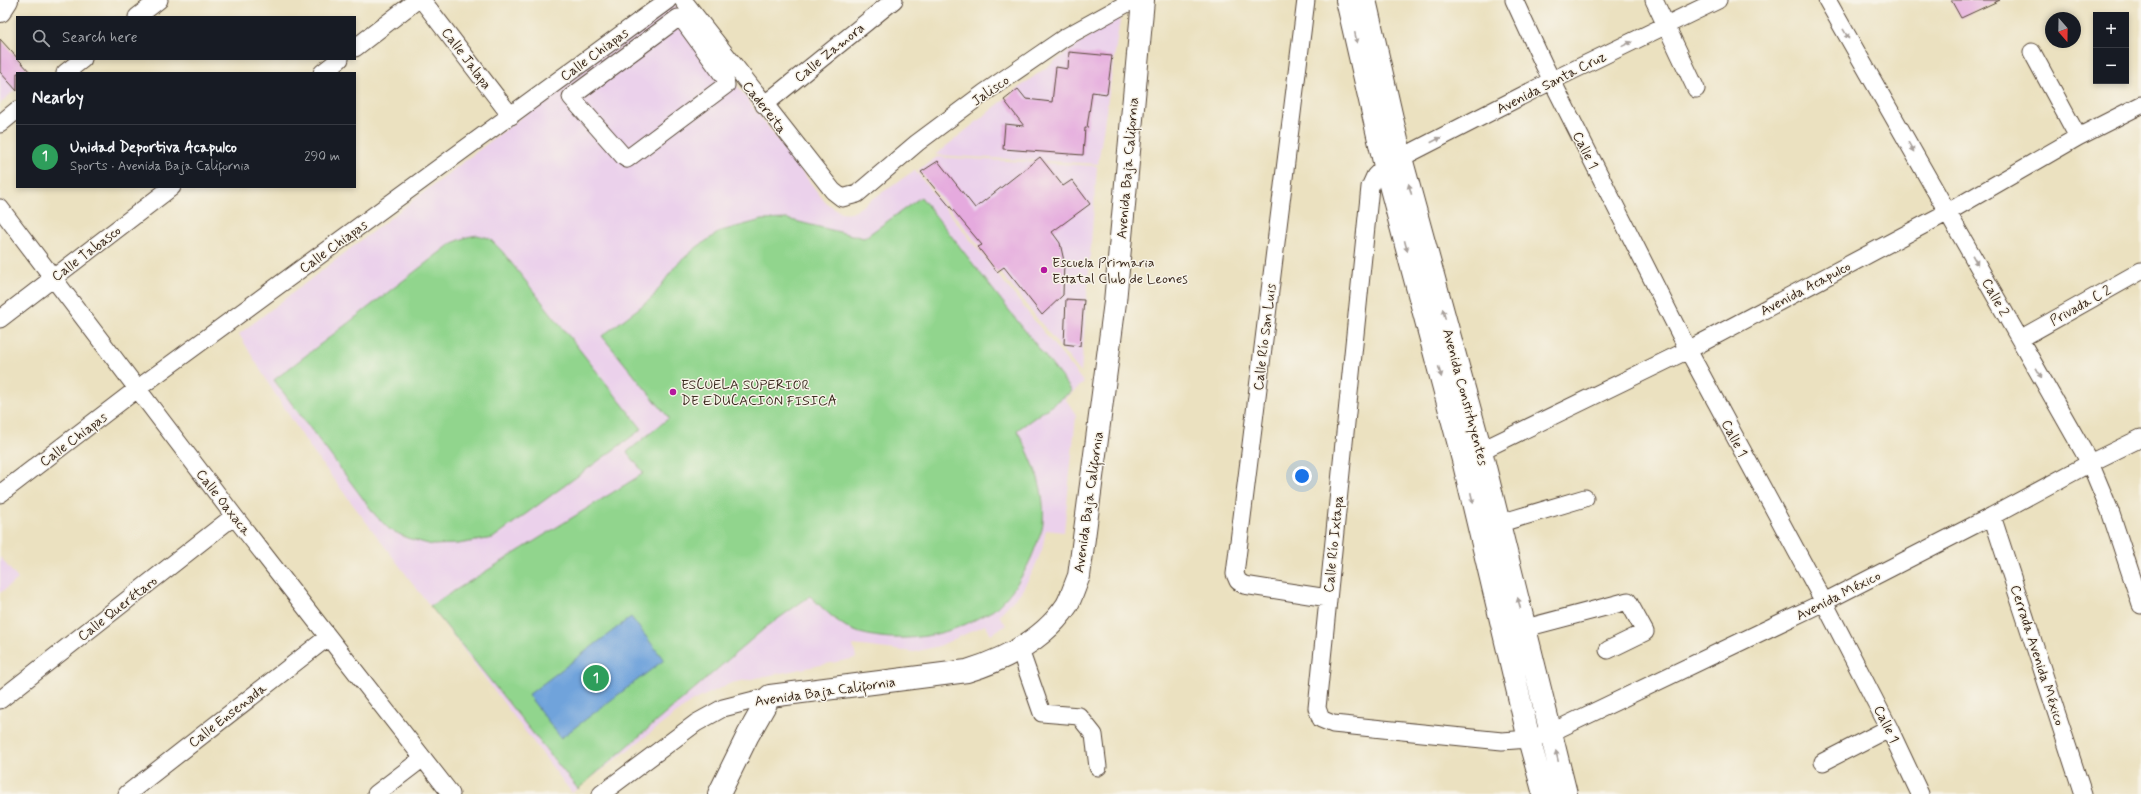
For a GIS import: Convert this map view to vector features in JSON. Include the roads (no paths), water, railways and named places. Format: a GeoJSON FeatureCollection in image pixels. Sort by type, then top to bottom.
{"type":"FeatureCollection","features":[{"type":"Feature","properties":{"kind":"main road"},"geometry":{"type":"LineString","coordinates":[[0,11],[8,0]]}},
{"type":"Feature","properties":{"kind":"main road","name":"Avenida Baja California"},"geometry":{"type":"LineString","coordinates":[[770,696],[967,671],[996,662],[1020,650],[1048,628],[1068,604],[1079,576],[1114,302],[1143,0]]}},
{"type":"Feature","properties":{"kind":"main road","name":"Avenida Constituyentes"},"geometry":{"type":"LineString","coordinates":[[1347,0],[1393,162],[1472,455],[1489,526],[1504,633],[1528,739],[1544,794]]}},
{"type":"Feature","properties":{"kind":"main road","name":"Avenida Constituyentes"},"geometry":{"type":"LineString","coordinates":[[1365,0],[1393,162]]}},
{"type":"Feature","properties":{"kind":"main road","name":"Avenida Constituyentes"},"geometry":{"type":"LineString","coordinates":[[1489,526],[1525,628],[1552,732],[1566,794]]}},
{"type":"Feature","properties":{"kind":"main road"},"geometry":{"type":"LineString","coordinates":[[719,794],[748,735],[770,696]]}},
{"type":"Feature","properties":{"kind":"street"},"geometry":{"type":"LineString","coordinates":[[138,16],[159,0]]}},
{"type":"Feature","properties":{"kind":"street"},"geometry":{"type":"LineString","coordinates":[[356,47],[417,0]]}},
{"type":"Feature","properties":{"kind":"street","name":"Calle Jalapa"},"geometry":{"type":"LineString","coordinates":[[422,0],[511,116]]}},
{"type":"Feature","properties":{"kind":"street","name":"Calle Chiapas"},"geometry":{"type":"LineString","coordinates":[[0,494],[137,389],[668,0]]}},
{"type":"Feature","properties":{"kind":"street","name":"Cadereita"},"geometry":{"type":"LineString","coordinates":[[683,0],[833,191],[842,198],[857,194]]}},
{"type":"Feature","properties":{"kind":"street","name":"Calle Zamora"},"geometry":{"type":"LineString","coordinates":[[764,105],[894,0]]}},
{"type":"Feature","properties":{"kind":"street","name":"Jalisco"},"geometry":{"type":"LineString","coordinates":[[857,194],[917,143],[984,93],[1064,38],[1133,0]]}},
{"type":"Feature","properties":{"kind":"street","name":"Calle Río San Luis"},"geometry":{"type":"LineString","coordinates":[[1306,0],[1235,574],[1238,581],[1244,585],[1328,598]]}},
{"type":"Feature","properties":{"kind":"street","name":"Calle 1"},"geometry":{"type":"LineString","coordinates":[[1514,0],[1551,80],[1688,350],[1824,602],[1889,728],[1920,794]]}},
{"type":"Feature","properties":{"kind":"street"},"geometry":{"type":"LineString","coordinates":[[1654,0],[1696,89]]}},
{"type":"Feature","properties":{"kind":"street","name":"Avenida Santa Cruz"},"geometry":{"type":"LineString","coordinates":[[1393,162],[1551,80],[1718,0]]}},
{"type":"Feature","properties":{"kind":"street","name":"Calle 2"},"geometry":{"type":"LineString","coordinates":[[1827,0],[2090,463],[2110,511],[2141,605]]}},
{"type":"Feature","properties":{"kind":"street"},"geometry":{"type":"LineString","coordinates":[[558,81],[571,97],[624,157],[627,159],[726,85],[727,82],[682,19],[678,18],[571,97]]}},
{"type":"Feature","properties":{"kind":"street"},"geometry":{"type":"LineString","coordinates":[[2032,52],[2078,137]]}},
{"type":"Feature","properties":{"kind":"street"},"geometry":{"type":"LineString","coordinates":[[66,72],[82,60]]}},
{"type":"Feature","properties":{"kind":"street"},"geometry":{"type":"LineString","coordinates":[[323,72],[339,60]]}},
{"type":"Feature","properties":{"kind":"street","name":"Avenida Acapulco"},"geometry":{"type":"LineString","coordinates":[[1472,455],[1688,350],[1948,212],[2078,137],[2141,105]]}},
{"type":"Feature","properties":{"kind":"street"},"geometry":{"type":"LineString","coordinates":[[0,124],[16,111]]}},
{"type":"Feature","properties":{"kind":"street","name":"Calle Río Ixtapa"},"geometry":{"type":"LineString","coordinates":[[1393,162],[1375,176],[1370,187],[1317,708],[1321,719],[1333,724],[1502,741],[1528,739]]}},
{"type":"Feature","properties":{"kind":"street","name":"Calle Tabasco"},"geometry":{"type":"LineString","coordinates":[[0,319],[171,188]]}},
{"type":"Feature","properties":{"kind":"street","name":"Calle Oaxaca"},"geometry":{"type":"LineString","coordinates":[[0,208],[234,516],[451,794]]}},
{"type":"Feature","properties":{"kind":"street","name":"Privada C 2"},"geometry":{"type":"LineString","coordinates":[[2020,339],[2141,271]]}},
{"type":"Feature","properties":{"kind":"street","name":"Avenida México"},"geometry":{"type":"LineString","coordinates":[[1528,739],[1552,732],[1824,602],[1992,516],[2090,463],[2141,438]]}},
{"type":"Feature","properties":{"kind":"street"},"geometry":{"type":"LineString","coordinates":[[1489,526],[1585,498]]}},
{"type":"Feature","properties":{"kind":"street","name":"Calle Querétaro"},"geometry":{"type":"LineString","coordinates":[[0,700],[234,516]]}},
{"type":"Feature","properties":{"kind":"street","name":"Cerrada Avenida México"},"geometry":{"type":"LineString","coordinates":[[1992,516],[2083,794]]}},
{"type":"Feature","properties":{"kind":"street"},"geometry":{"type":"LineString","coordinates":[[1504,633],[1628,601],[1645,632],[1608,650]]}},
{"type":"Feature","properties":{"kind":"street","name":"Calle Ensenada"},"geometry":{"type":"LineString","coordinates":[[127,794],[328,637]]}},
{"type":"Feature","properties":{"kind":"street"},"geometry":{"type":"LineString","coordinates":[[1020,650],[1042,713],[1079,716],[1094,735],[1098,767]]}},
{"type":"Feature","properties":{"kind":"street","name":"Avenida Baja California"},"geometry":{"type":"LineString","coordinates":[[600,794],[696,723],[723,708],[770,696]]}},
{"type":"Feature","properties":{"kind":"street"},"geometry":{"type":"LineString","coordinates":[[1823,762],[1889,728]]}},
{"type":"Feature","properties":{"kind":"street"},"geometry":{"type":"LineString","coordinates":[[376,794],[424,758]]}},
{"type":"Feature","properties":{"kind":"water"},"geometry":{"type":"Polygon","coordinates":[[[631,617],[664,660],[561,738],[528,695],[631,617]]]}},
{"type":"Feature","properties":{"kind":"place","name":"Escuela Primaria Estatal Club de Leones"},"geometry":{"type":"Point","coordinates":[1044,270]}},
{"type":"Feature","properties":{"kind":"place","name":"ESCUELA SUPERIOR DE EDUCACION FISICA"},"geometry":{"type":"Point","coordinates":[673,392]}},
{"type":"Feature","properties":{"kind":"place","name":"Unidad Deportiva Acapulco"},"geometry":{"type":"Point","coordinates":[596,678]}}]}
